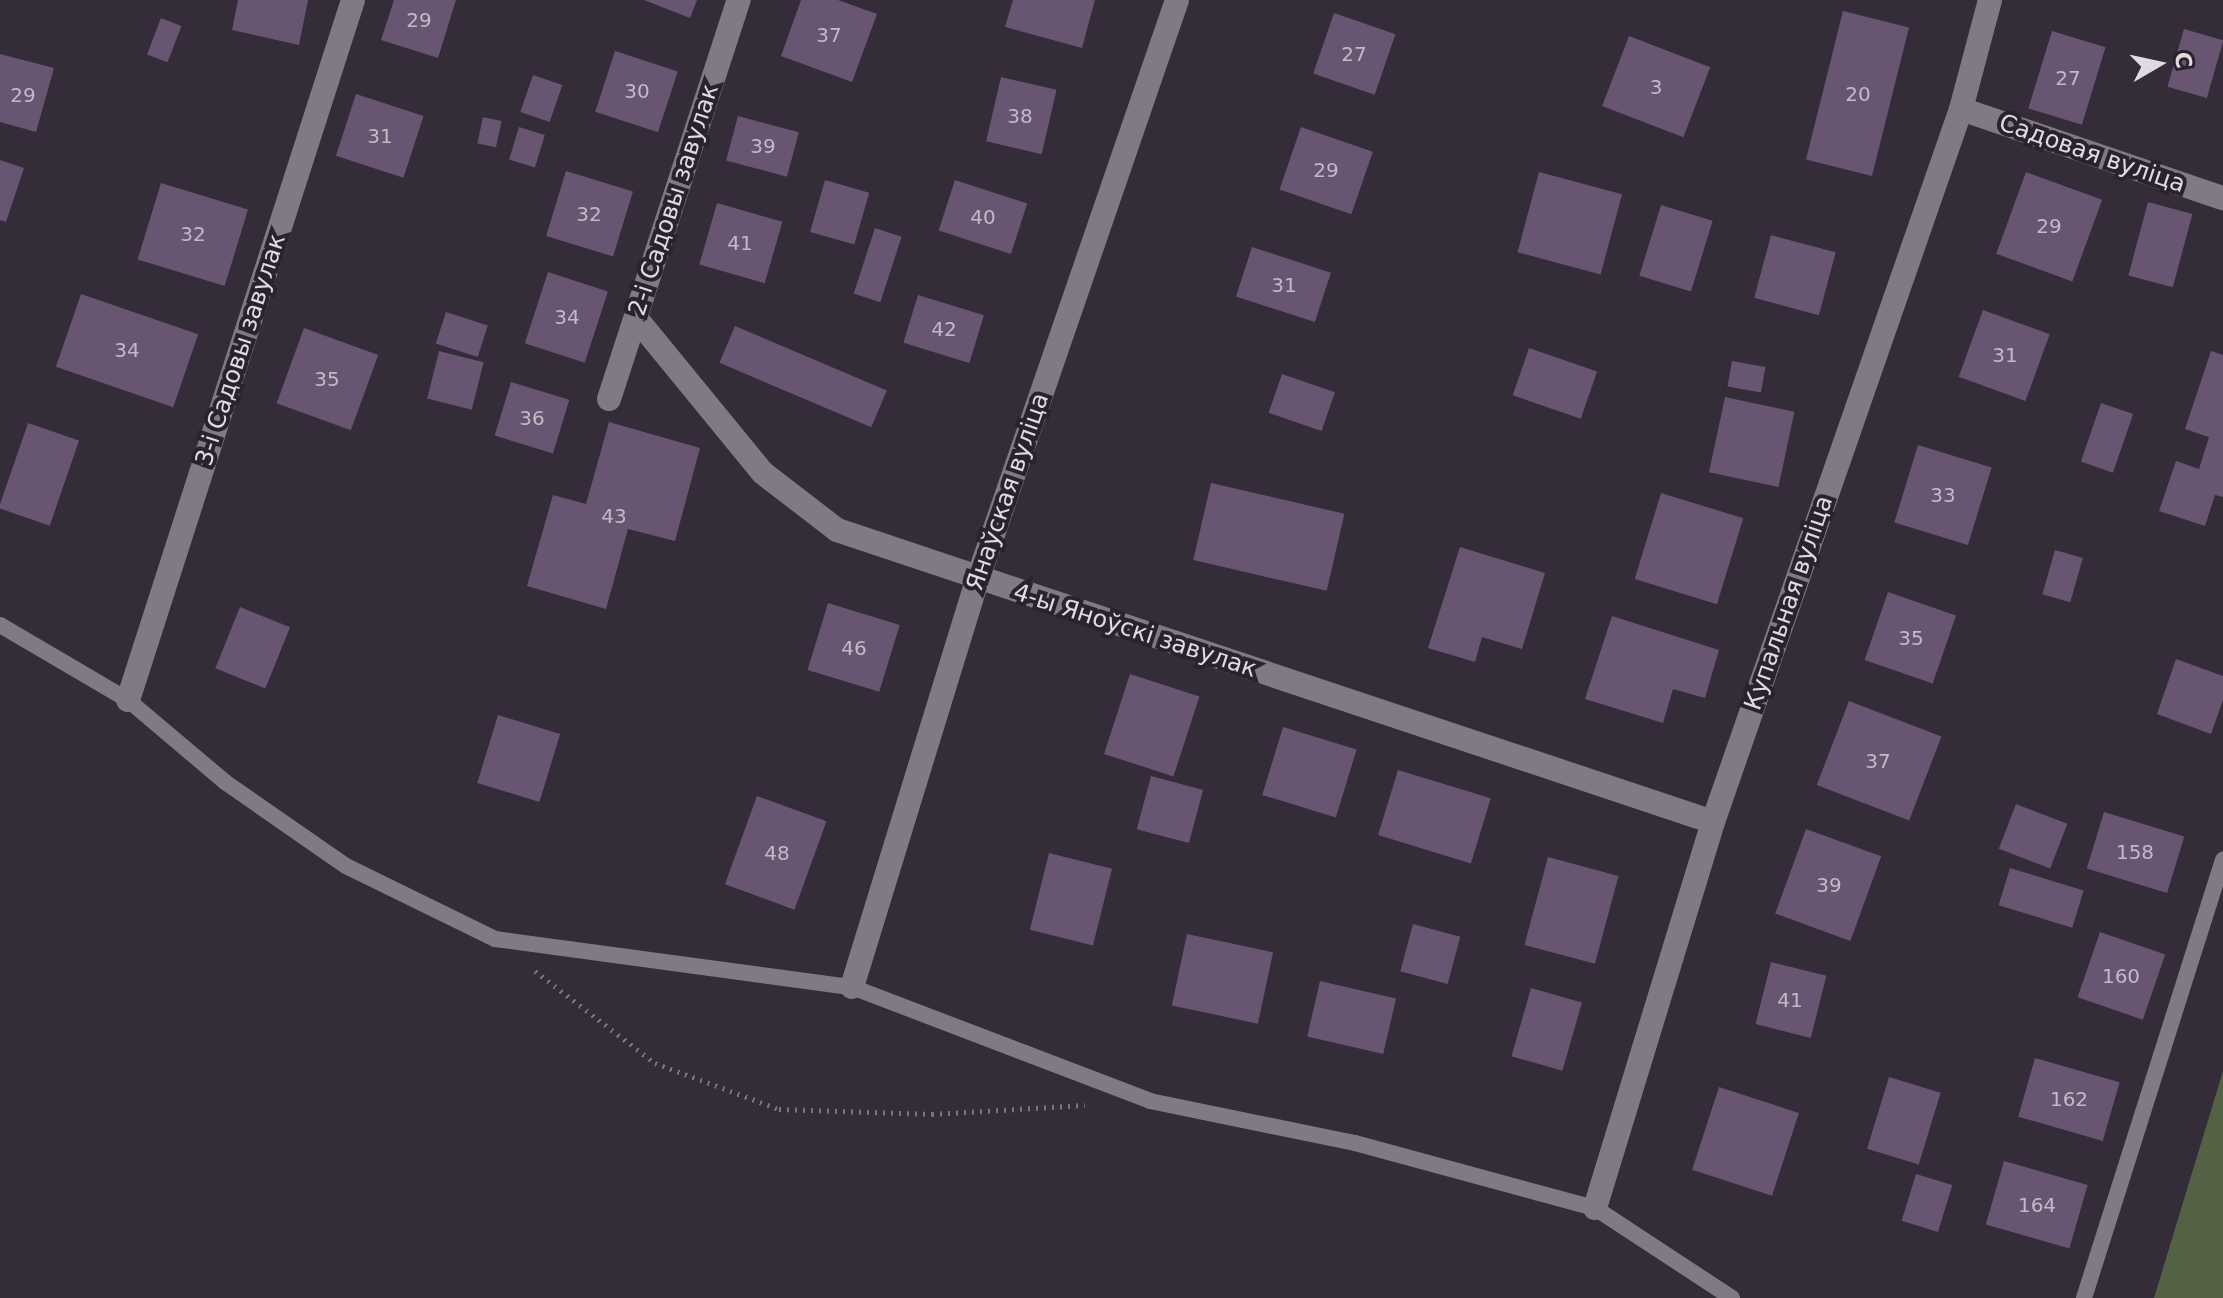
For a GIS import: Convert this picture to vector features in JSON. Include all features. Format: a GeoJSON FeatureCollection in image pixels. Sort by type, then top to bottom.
{"type":"FeatureCollection","features":[{"type":"Feature","properties":{"kind":"street","name":"3-і Садовы завулак"},"geometry":{"type":"LineString","coordinates":[[128,700],[353,0]]}},
{"type":"Feature","properties":{"kind":"street","name":"2-і Садовы завулак"},"geometry":{"type":"LineString","coordinates":[[609,399],[739,0]]}},
{"type":"Feature","properties":{"kind":"street","name":"Янаўская вуліца"},"geometry":{"type":"LineString","coordinates":[[852,987],[978,578],[1177,0]]}},
{"type":"Feature","properties":{"kind":"street","name":"Купальная вуліца"},"geometry":{"type":"LineString","coordinates":[[1595,1208],[1713,822],[1961,109],[1990,0]]}},
{"type":"Feature","properties":{"kind":"street","name":"Садовая вуліца"},"geometry":{"type":"LineString","coordinates":[[1961,109],[2223,198]]}},
{"type":"Feature","properties":{"kind":"street","name":"4-ы Яноўскі завулак"},"geometry":{"type":"LineString","coordinates":[[636,318],[763,473],[837,530],[1713,822]]}},
{"type":"Feature","properties":{"kind":"lane"},"geometry":{"type":"LineString","coordinates":[[0,625],[128,700],[225,782],[346,866],[495,939],[852,987],[1150,1101],[1355,1143],[1595,1208],[1732,1298]]}},
{"type":"Feature","properties":{"kind":"lane"},"geometry":{"type":"LineString","coordinates":[[2084,1298],[2223,859]]}},
{"type":"Feature","properties":{"kind":"path"},"geometry":{"type":"LineString","coordinates":[[495,939],[655,1063],[779,1109],[932,1114],[1088,1105]]}},
{"type":"Feature","properties":{"kind":"green space"},"geometry":{"type":"Polygon","coordinates":[[[2223,1071],[2223,1298],[2154,1298],[2223,1071]]]}},
{"type":"Feature","properties":{"kind":"building"},"geometry":{"type":"Polygon","coordinates":[[[238,0],[308,0],[299,45],[232,30],[238,0]]]}},
{"type":"Feature","properties":{"kind":"building"},"geometry":{"type":"Polygon","coordinates":[[[394,0],[456,0],[438,58],[381,40],[394,0]]]}},
{"type":"Feature","properties":{"kind":"building"},"geometry":{"type":"Polygon","coordinates":[[[644,0],[697,0],[690,18],[644,0]]]}},
{"type":"Feature","properties":{"kind":"building"},"geometry":{"type":"Polygon","coordinates":[[[801,0],[838,0],[877,14],[852,82],[781,56],[801,0]]]}},
{"type":"Feature","properties":{"kind":"building"},"geometry":{"type":"Polygon","coordinates":[[[1013,0],[1095,0],[1082,48],[1005,27],[1013,0]]]}},
{"type":"Feature","properties":{"kind":"building"},"geometry":{"type":"Polygon","coordinates":[[[1843,11],[1909,27],[1872,176],[1806,159],[1843,11]]]}},
{"type":"Feature","properties":{"kind":"building"},"geometry":{"type":"Polygon","coordinates":[[[1334,13],[1395,34],[1375,95],[1313,74],[1334,13]]]}},
{"type":"Feature","properties":{"kind":"building"},"geometry":{"type":"Polygon","coordinates":[[[161,18],[182,26],[168,62],[147,54],[161,18]]]}},
{"type":"Feature","properties":{"kind":"building"},"geometry":{"type":"Polygon","coordinates":[[[2184,29],[2223,40],[2207,98],[2167,87],[2184,29]]]}},
{"type":"Feature","properties":{"kind":"building"},"geometry":{"type":"Polygon","coordinates":[[[2052,31],[2106,47],[2082,125],[2028,108],[2052,31]]]}},
{"type":"Feature","properties":{"kind":"building"},"geometry":{"type":"Polygon","coordinates":[[[1629,36],[1710,67],[1683,137],[1602,106],[1629,36]]]}},
{"type":"Feature","properties":{"kind":"building"},"geometry":{"type":"Polygon","coordinates":[[[615,51],[678,71],[658,132],[595,112],[615,51]]]}},
{"type":"Feature","properties":{"kind":"building"},"geometry":{"type":"Polygon","coordinates":[[[0,54],[54,68],[36,132],[0,122],[0,54]]]}},
{"type":"Feature","properties":{"kind":"building"},"geometry":{"type":"Polygon","coordinates":[[[533,75],[562,85],[550,122],[520,112],[533,75]]]}},
{"type":"Feature","properties":{"kind":"building"},"geometry":{"type":"Polygon","coordinates":[[[1001,77],[1057,90],[1042,154],[986,141],[1001,77]]]}},
{"type":"Feature","properties":{"kind":"building"},"geometry":{"type":"Polygon","coordinates":[[[356,94],[424,116],[403,178],[336,156],[356,94]]]}},
{"type":"Feature","properties":{"kind":"building"},"geometry":{"type":"Polygon","coordinates":[[[738,116],[799,132],[787,177],[726,160],[738,116]]]}},
{"type":"Feature","properties":{"kind":"building"},"geometry":{"type":"Polygon","coordinates":[[[483,117],[502,121],[496,147],[477,143],[483,117]]]}},
{"type":"Feature","properties":{"kind":"building"},"geometry":{"type":"Polygon","coordinates":[[[519,127],[545,135],[535,167],[509,160],[519,127]]]}},
{"type":"Feature","properties":{"kind":"building"},"geometry":{"type":"Polygon","coordinates":[[[1301,127],[1373,152],[1351,214],[1280,189],[1301,127]]]}},
{"type":"Feature","properties":{"kind":"building"},"geometry":{"type":"Polygon","coordinates":[[[0,160],[24,168],[6,222],[0,220],[0,160]]]}},
{"type":"Feature","properties":{"kind":"building"},"geometry":{"type":"Polygon","coordinates":[[[566,171],[633,191],[613,256],[546,236],[566,171]]]}},
{"type":"Feature","properties":{"kind":"building"},"geometry":{"type":"Polygon","coordinates":[[[1539,172],[1622,194],[1601,274],[1518,252],[1539,172]]]}},
{"type":"Feature","properties":{"kind":"building"},"geometry":{"type":"Polygon","coordinates":[[[2026,172],[2102,200],[2072,281],[1996,254],[2026,172]]]}},
{"type":"Feature","properties":{"kind":"building"},"geometry":{"type":"Polygon","coordinates":[[[825,180],[869,193],[854,245],[810,232],[825,180]]]}},
{"type":"Feature","properties":{"kind":"building"},"geometry":{"type":"Polygon","coordinates":[[[955,180],[1027,203],[1011,254],[939,230],[955,180]]]}},
{"type":"Feature","properties":{"kind":"building"},"geometry":{"type":"Polygon","coordinates":[[[161,183],[248,210],[225,286],[138,260],[161,183]]]}},
{"type":"Feature","properties":{"kind":"building"},"geometry":{"type":"Polygon","coordinates":[[[2148,202],[2192,214],[2173,287],[2128,275],[2148,202]]]}},
{"type":"Feature","properties":{"kind":"building"},"geometry":{"type":"Polygon","coordinates":[[[717,203],[782,222],[765,283],[699,265],[717,203]]]}},
{"type":"Feature","properties":{"kind":"building"},"geometry":{"type":"Polygon","coordinates":[[[1661,205],[1713,221],[1691,292],[1639,276],[1661,205]]]}},
{"type":"Feature","properties":{"kind":"building"},"geometry":{"type":"Polygon","coordinates":[[[875,228],[902,237],[880,302],[854,294],[875,228]]]}},
{"type":"Feature","properties":{"kind":"building"},"geometry":{"type":"Polygon","coordinates":[[[1771,235],[1836,252],[1819,315],[1754,298],[1771,235]]]}},
{"type":"Feature","properties":{"kind":"building"},"geometry":{"type":"Polygon","coordinates":[[[1252,247],[1331,273],[1315,322],[1236,296],[1252,247]]]}},
{"type":"Feature","properties":{"kind":"building"},"geometry":{"type":"Polygon","coordinates":[[[548,272],[608,291],[585,363],[525,343],[548,272]]]}},
{"type":"Feature","properties":{"kind":"building"},"geometry":{"type":"Polygon","coordinates":[[[81,294],[198,334],[173,407],[56,367],[81,294]]]}},
{"type":"Feature","properties":{"kind":"building"},"geometry":{"type":"Polygon","coordinates":[[[918,295],[984,315],[969,363],[903,343],[918,295]]]}},
{"type":"Feature","properties":{"kind":"building"},"geometry":{"type":"Polygon","coordinates":[[[1983,310],[2050,334],[2025,401],[1959,377],[1983,310]]]}},
{"type":"Feature","properties":{"kind":"building"},"geometry":{"type":"Polygon","coordinates":[[[446,312],[488,326],[478,357],[436,343],[446,312]]]}},
{"type":"Feature","properties":{"kind":"building"},"geometry":{"type":"Polygon","coordinates":[[[735,326],[887,390],[871,427],[719,363],[735,326]]]}},
{"type":"Feature","properties":{"kind":"building"},"geometry":{"type":"Polygon","coordinates":[[[304,328],[378,355],[351,430],[277,403],[304,328]]]}},
{"type":"Feature","properties":{"kind":"building"},"geometry":{"type":"Polygon","coordinates":[[[1529,348],[1597,371],[1581,419],[1513,395],[1529,348]]]}},
{"type":"Feature","properties":{"kind":"building"},"geometry":{"type":"Polygon","coordinates":[[[439,351],[484,362],[472,410],[427,399],[439,351]]]}},
{"type":"Feature","properties":{"kind":"building"},"geometry":{"type":"Polygon","coordinates":[[[2211,351],[2223,355],[2223,497],[2215,495],[2205,526],[2159,511],[2176,461],[2199,469],[2209,437],[2185,429],[2211,351]]]}},
{"type":"Feature","properties":{"kind":"building"},"geometry":{"type":"Polygon","coordinates":[[[1732,361],[1765,367],[1761,393],[1727,387],[1732,361]]]}},
{"type":"Feature","properties":{"kind":"building"},"geometry":{"type":"Polygon","coordinates":[[[1282,374],[1335,392],[1322,431],[1269,413],[1282,374]]]}},
{"type":"Feature","properties":{"kind":"building"},"geometry":{"type":"Polygon","coordinates":[[[511,382],[569,400],[553,453],[495,436],[511,382]]]}},
{"type":"Feature","properties":{"kind":"building"},"geometry":{"type":"Polygon","coordinates":[[[1725,397],[1794,412],[1778,487],[1709,472],[1725,397]]]}},
{"type":"Feature","properties":{"kind":"building"},"geometry":{"type":"Polygon","coordinates":[[[2101,403],[2133,414],[2113,473],[2081,462],[2101,403]]]}},
{"type":"Feature","properties":{"kind":"building"},"geometry":{"type":"Polygon","coordinates":[[[609,422],[700,448],[675,541],[628,529],[606,609],[527,586],[553,495],[586,504],[609,422]]]}},
{"type":"Feature","properties":{"kind":"building"},"geometry":{"type":"Polygon","coordinates":[[[28,423],[79,441],[50,526],[0,509],[28,423]]]}},
{"type":"Feature","properties":{"kind":"building"},"geometry":{"type":"Polygon","coordinates":[[[1918,445],[1992,468],[1968,545],[1894,522],[1918,445]]]}},
{"type":"Feature","properties":{"kind":"building"},"geometry":{"type":"Polygon","coordinates":[[[1211,483],[1344,514],[1327,591],[1193,560],[1211,483]]]}},
{"type":"Feature","properties":{"kind":"building"},"geometry":{"type":"Polygon","coordinates":[[[1661,493],[1743,518],[1717,604],[1635,579],[1661,493]]]}},
{"type":"Feature","properties":{"kind":"building"},"geometry":{"type":"Polygon","coordinates":[[[1460,547],[1545,573],[1522,649],[1482,637],[1475,662],[1428,648],[1460,547]]]}},
{"type":"Feature","properties":{"kind":"building"},"geometry":{"type":"Polygon","coordinates":[[[2055,550],[2083,558],[2070,602],[2042,594],[2055,550]]]}},
{"type":"Feature","properties":{"kind":"building"},"geometry":{"type":"Polygon","coordinates":[[[1888,592],[1956,615],[1933,684],[1865,660],[1888,592]]]}},
{"type":"Feature","properties":{"kind":"building"},"geometry":{"type":"Polygon","coordinates":[[[828,603],[900,625],[879,692],[808,670],[828,603]]]}},
{"type":"Feature","properties":{"kind":"building"},"geometry":{"type":"Polygon","coordinates":[[[240,607],[290,627],[265,688],[215,668],[240,607]]]}},
{"type":"Feature","properties":{"kind":"building"},"geometry":{"type":"Polygon","coordinates":[[[1612,616],[1719,650],[1705,698],[1673,689],[1663,723],[1585,699],[1612,616]]]}},
{"type":"Feature","properties":{"kind":"building"},"geometry":{"type":"Polygon","coordinates":[[[2176,659],[2223,676],[2223,700],[2211,734],[2157,714],[2176,659]]]}},
{"type":"Feature","properties":{"kind":"building"},"geometry":{"type":"Polygon","coordinates":[[[1130,674],[1199,697],[1173,776],[1104,754],[1130,674]]]}},
{"type":"Feature","properties":{"kind":"building"},"geometry":{"type":"Polygon","coordinates":[[[1849,701],[1941,736],[1909,821],[1817,785],[1849,701]]]}},
{"type":"Feature","properties":{"kind":"building"},"geometry":{"type":"Polygon","coordinates":[[[498,715],[560,734],[539,802],[477,783],[498,715]]]}},
{"type":"Feature","properties":{"kind":"building"},"geometry":{"type":"Polygon","coordinates":[[[1283,727],[1357,750],[1336,817],[1262,795],[1283,727]]]}},
{"type":"Feature","properties":{"kind":"building"},"geometry":{"type":"Polygon","coordinates":[[[1398,770],[1491,798],[1471,863],[1378,835],[1398,770]]]}},
{"type":"Feature","properties":{"kind":"building"},"geometry":{"type":"Polygon","coordinates":[[[1151,776],[1203,790],[1189,843],[1137,829],[1151,776]]]}},
{"type":"Feature","properties":{"kind":"building"},"geometry":{"type":"Polygon","coordinates":[[[757,796],[827,821],[794,910],[725,884],[757,796]]]}},
{"type":"Feature","properties":{"kind":"building"},"geometry":{"type":"Polygon","coordinates":[[[2016,804],[2067,824],[2050,869],[1999,849],[2016,804]]]}},
{"type":"Feature","properties":{"kind":"building"},"geometry":{"type":"Polygon","coordinates":[[[2104,812],[2184,837],[2167,893],[2087,868],[2104,812]]]}},
{"type":"Feature","properties":{"kind":"building"},"geometry":{"type":"Polygon","coordinates":[[[1806,829],[1881,856],[1850,941],[1775,914],[1806,829]]]}},
{"type":"Feature","properties":{"kind":"building"},"geometry":{"type":"Polygon","coordinates":[[[1049,853],[1112,869],[1093,945],[1030,930],[1049,853]]]}},
{"type":"Feature","properties":{"kind":"building"},"geometry":{"type":"Polygon","coordinates":[[[1548,857],[1619,876],[1595,964],[1524,945],[1548,857]]]}},
{"type":"Feature","properties":{"kind":"building"},"geometry":{"type":"Polygon","coordinates":[[[2010,868],[2084,891],[2072,928],[1999,905],[2010,868]]]}},
{"type":"Feature","properties":{"kind":"building"},"geometry":{"type":"Polygon","coordinates":[[[1413,924],[1460,937],[1448,984],[1400,971],[1413,924]]]}},
{"type":"Feature","properties":{"kind":"building"},"geometry":{"type":"Polygon","coordinates":[[[2100,932],[2165,954],[2143,1020],[2078,997],[2100,932]]]}},
{"type":"Feature","properties":{"kind":"building"},"geometry":{"type":"Polygon","coordinates":[[[1187,934],[1273,952],[1258,1024],[1172,1005],[1187,934]]]}},
{"type":"Feature","properties":{"kind":"building"},"geometry":{"type":"Polygon","coordinates":[[[1771,962],[1826,976],[1811,1038],[1756,1024],[1771,962]]]}},
{"type":"Feature","properties":{"kind":"building"},"geometry":{"type":"Polygon","coordinates":[[[1320,981],[1396,999],[1383,1054],[1307,1037],[1320,981]]]}},
{"type":"Feature","properties":{"kind":"building"},"geometry":{"type":"Polygon","coordinates":[[[1531,988],[1582,1003],[1562,1071],[1511,1056],[1531,988]]]}},
{"type":"Feature","properties":{"kind":"building"},"geometry":{"type":"Polygon","coordinates":[[[2035,1058],[2120,1082],[2103,1141],[2018,1117],[2035,1058]]]}},
{"type":"Feature","properties":{"kind":"building"},"geometry":{"type":"Polygon","coordinates":[[[1889,1077],[1941,1093],[1919,1165],[1867,1149],[1889,1077]]]}},
{"type":"Feature","properties":{"kind":"building"},"geometry":{"type":"Polygon","coordinates":[[[1719,1087],[1799,1113],[1772,1196],[1692,1170],[1719,1087]]]}},
{"type":"Feature","properties":{"kind":"building"},"geometry":{"type":"Polygon","coordinates":[[[2004,1161],[2088,1185],[2069,1248],[1986,1224],[2004,1161]]]}},
{"type":"Feature","properties":{"kind":"building"},"geometry":{"type":"Polygon","coordinates":[[[1916,1174],[1952,1185],[1938,1232],[1902,1221],[1916,1174]]]}}]}
